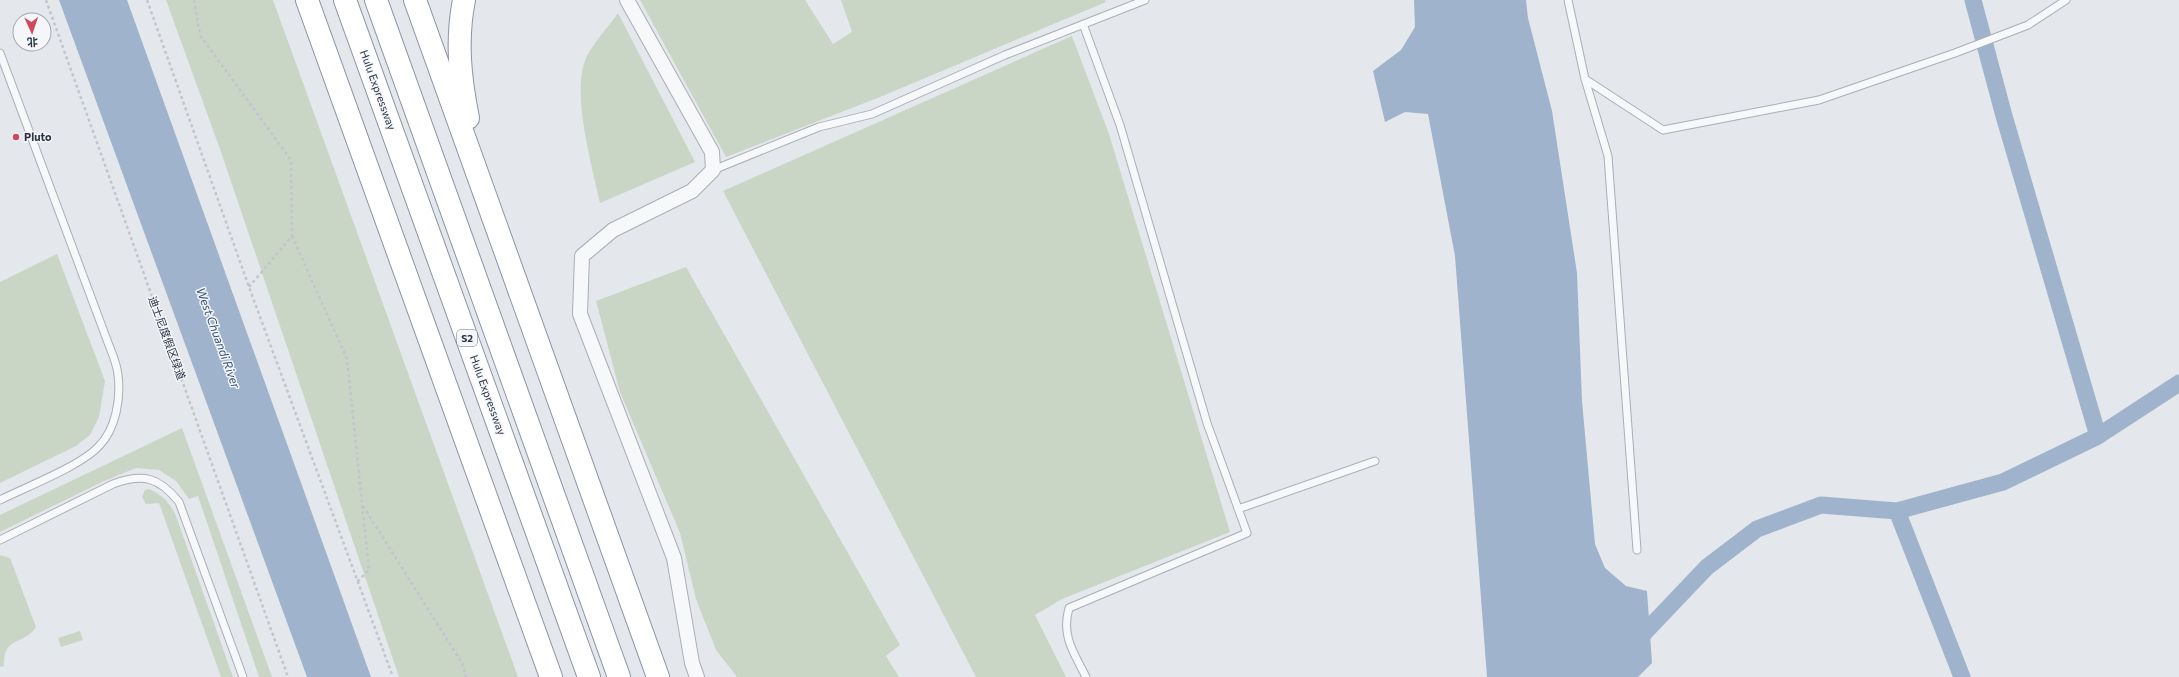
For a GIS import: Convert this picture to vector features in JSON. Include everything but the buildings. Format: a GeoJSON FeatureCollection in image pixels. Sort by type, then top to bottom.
{"type":"FeatureCollection","features":[{"type":"Feature","properties":{"kind":"highway"},"geometry":{"type":"LineString","coordinates":[[295,0],[414,295]]}},
{"type":"Feature","properties":{"kind":"highway"},"geometry":{"type":"LineString","coordinates":[[308,0],[551,677]]}},
{"type":"Feature","properties":{"kind":"highway","name":"Hulu Expressway"},"geometry":{"type":"LineString","coordinates":[[345,0],[589,677]]}},
{"type":"Feature","properties":{"kind":"highway"},"geometry":{"type":"LineString","coordinates":[[376,0],[619,677]]}},
{"type":"Feature","properties":{"kind":"highway"},"geometry":{"type":"LineString","coordinates":[[414,0],[658,677]]}},
{"type":"Feature","properties":{"kind":"highway"},"geometry":{"type":"LineString","coordinates":[[464,0],[461,17],[459,51],[463,92],[472,132],[575,446]]}},
{"type":"Feature","properties":{"kind":"street"},"geometry":{"type":"LineString","coordinates":[[627,0],[712,152],[713,170],[692,192],[613,230],[582,256],[580,314],[674,558],[692,663],[697,677]]}},
{"type":"Feature","properties":{"kind":"lane"},"geometry":{"type":"LineString","coordinates":[[713,170],[819,127],[872,114],[1005,55],[1144,0]]}},
{"type":"Feature","properties":{"kind":"lane"},"geometry":{"type":"LineString","coordinates":[[1568,0],[1585,79],[1608,156],[1637,550]]}},
{"type":"Feature","properties":{"kind":"lane"},"geometry":{"type":"LineString","coordinates":[[1585,79],[1663,130],[1819,100],[1955,53],[2028,25],[2066,0]]}},
{"type":"Feature","properties":{"kind":"lane"},"geometry":{"type":"LineString","coordinates":[[1083,24],[1120,125],[1207,423],[1247,533],[1069,608],[1066,620],[1067,638],[1086,677]]}},
{"type":"Feature","properties":{"kind":"lane"},"geometry":{"type":"LineString","coordinates":[[0,53],[107,340],[118,373],[120,397],[112,427],[100,446],[82,460],[0,500]]}},
{"type":"Feature","properties":{"kind":"lane"},"geometry":{"type":"LineString","coordinates":[[1238,509],[1375,461]]}},
{"type":"Feature","properties":{"kind":"lane"},"geometry":{"type":"LineString","coordinates":[[0,540],[113,484],[128,479],[144,478],[157,481],[169,490],[179,502],[243,677]]}},
{"type":"Feature","properties":{"kind":"path","name":"迪士尼度假区绿道"},"geometry":{"type":"LineString","coordinates":[[46,0],[288,677]]}},
{"type":"Feature","properties":{"kind":"path"},"geometry":{"type":"LineString","coordinates":[[148,0],[249,287],[393,677]]}},
{"type":"Feature","properties":{"kind":"path"},"geometry":{"type":"LineString","coordinates":[[194,0],[200,35],[291,160],[292,236],[347,359],[370,570],[357,582]]}},
{"type":"Feature","properties":{"kind":"path"},"geometry":{"type":"LineString","coordinates":[[249,287],[292,236]]}},
{"type":"Feature","properties":{"kind":"path"},"geometry":{"type":"LineString","coordinates":[[362,506],[462,663],[466,677]]}},
{"type":"Feature","properties":{"kind":"green space"},"geometry":{"type":"Polygon","coordinates":[[[166,0],[273,0],[518,677],[399,677],[221,152],[166,0]]]}},
{"type":"Feature","properties":{"kind":"green space"},"geometry":{"type":"Polygon","coordinates":[[[640,0],[805,0],[833,44],[852,32],[841,0],[1105,0],[1106,2],[880,97],[726,157],[640,0]]]}},
{"type":"Feature","properties":{"kind":"green space"},"geometry":{"type":"Polygon","coordinates":[[[618,13],[695,162],[600,203],[584,130],[581,90],[582,73],[589,52],[618,13]]]}},
{"type":"Feature","properties":{"kind":"green space"},"geometry":{"type":"Polygon","coordinates":[[[1072,36],[1109,134],[1230,532],[1062,599],[1035,615],[1066,677],[976,677],[723,191],[1072,36]]]}},
{"type":"Feature","properties":{"kind":"green space"},"geometry":{"type":"Polygon","coordinates":[[[57,254],[105,381],[99,417],[90,435],[76,446],[0,483],[0,282],[57,254]]]}},
{"type":"Feature","properties":{"kind":"green space"},"geometry":{"type":"Polygon","coordinates":[[[686,267],[900,645],[886,656],[899,677],[737,677],[716,650],[696,599],[680,533],[620,392],[596,301],[686,267]]]}},
{"type":"Feature","properties":{"kind":"green space"},"geometry":{"type":"Polygon","coordinates":[[[182,428],[272,677],[259,677],[198,496],[189,499],[176,481],[159,470],[136,468],[104,481],[0,532],[0,515],[182,428]]]}},
{"type":"Feature","properties":{"kind":"green space"},"geometry":{"type":"Polygon","coordinates":[[[149,489],[165,500],[176,516],[233,677],[221,677],[159,503],[146,504],[142,497],[145,490],[149,489]]]}},
{"type":"Feature","properties":{"kind":"green space"},"geometry":{"type":"Polygon","coordinates":[[[0,555],[10,558],[36,627],[26,637],[11,645],[5,656],[4,666],[0,667],[0,555]]]}},
{"type":"Feature","properties":{"kind":"green space"},"geometry":{"type":"Polygon","coordinates":[[[80,631],[83,640],[61,647],[58,638],[80,631]]]}},
{"type":"Feature","properties":{"kind":"water","name":"West Chuandi River"},"geometry":{"type":"Polygon","coordinates":[[[59,0],[127,0],[371,677],[307,677],[59,0]]]}},
{"type":"Feature","properties":{"kind":"water"},"geometry":{"type":"Polygon","coordinates":[[[1414,0],[1526,0],[1528,18],[1552,111],[1577,273],[1582,401],[1595,544],[1605,568],[1626,586],[1647,591],[1652,663],[1638,677],[1487,677],[1455,256],[1428,114],[1405,112],[1385,122],[1373,71],[1401,50],[1415,27],[1414,0]]]}},
{"type":"Feature","properties":{"kind":"waterway"},"geometry":{"type":"LineString","coordinates":[[1973,0],[2004,116],[2098,436]]}},
{"type":"Feature","properties":{"kind":"waterway"},"geometry":{"type":"LineString","coordinates":[[1611,677],[1628,650],[1707,567],[1757,529],[1821,505],[1897,511],[2003,482],[2098,436],[2179,383]]}},
{"type":"Feature","properties":{"kind":"waterway"},"geometry":{"type":"LineString","coordinates":[[1897,511],[1962,677]]}},
{"type":"Feature","properties":{"kind":"place","name":"Pluto"},"geometry":{"type":"Point","coordinates":[16,137]}}]}
